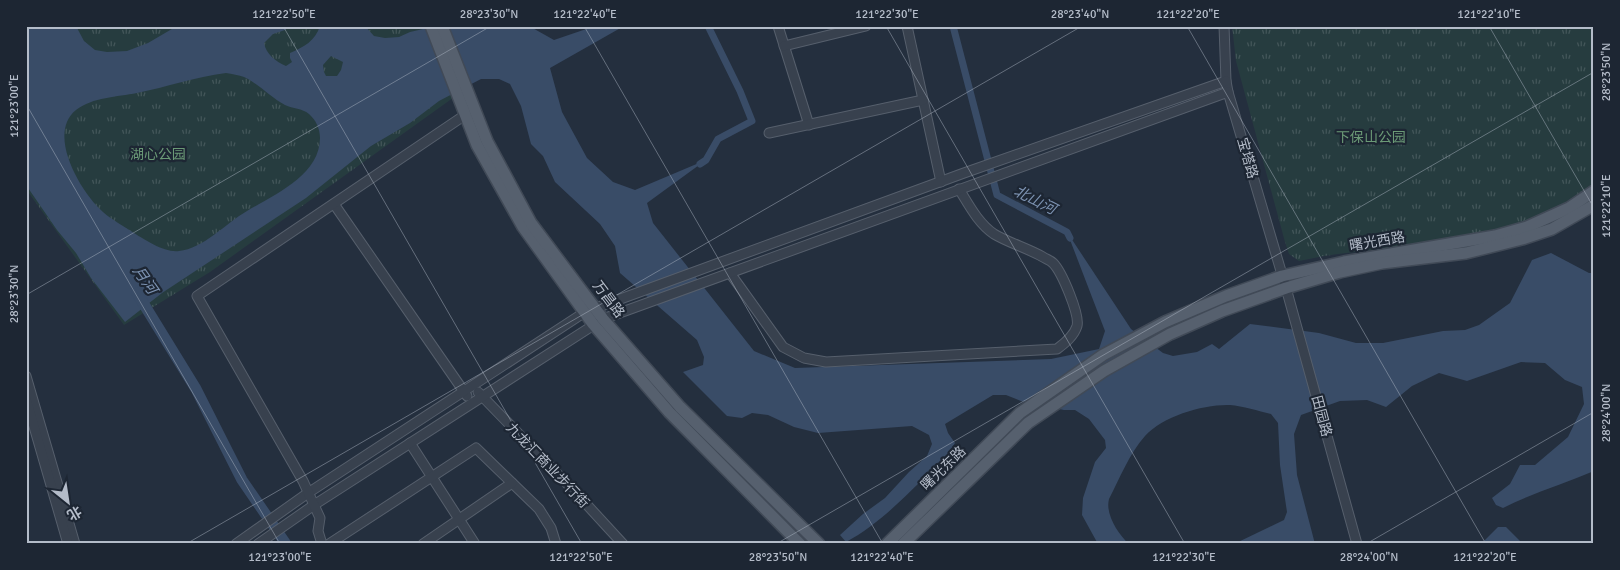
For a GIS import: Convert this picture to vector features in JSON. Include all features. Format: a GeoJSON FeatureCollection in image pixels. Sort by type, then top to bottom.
{"type":"FeatureCollection","features":[{"type":"Feature","properties":{"kind":"main road","name":"万昌路"},"geometry":{"type":"LineString","coordinates":[[431,26],[466,107]]}},
{"type":"Feature","properties":{"kind":"main road","name":"万昌路"},"geometry":{"type":"LineString","coordinates":[[442,26],[478,145],[523,227],[591,310],[669,412],[800,544]]}},
{"type":"Feature","properties":{"kind":"main road","name":"曙光西路"},"geometry":{"type":"LineString","coordinates":[[1165,322],[1226,296],[1282,276],[1344,262],[1495,236],[1527,227],[1569,208],[1594,191]]}},
{"type":"Feature","properties":{"kind":"main road","name":"曙光西路"},"geometry":{"type":"LineString","coordinates":[[1170,334],[1222,311],[1286,288],[1340,272],[1382,263],[1466,253],[1522,239],[1552,229],[1594,205]]}},
{"type":"Feature","properties":{"kind":"main road","name":"万昌路"},"geometry":{"type":"LineString","coordinates":[[598,321],[680,407],[819,544]]}},
{"type":"Feature","properties":{"kind":"main road","name":"曙光东路"},"geometry":{"type":"LineString","coordinates":[[887,544],[1020,413],[1103,355],[1165,322]]}},
{"type":"Feature","properties":{"kind":"main road","name":"曙光东路"},"geometry":{"type":"LineString","coordinates":[[903,544],[1028,423],[1104,371],[1170,334]]}},
{"type":"Feature","properties":{"kind":"street"},"geometry":{"type":"LineString","coordinates":[[778,26],[809,125]]}},
{"type":"Feature","properties":{"kind":"street"},"geometry":{"type":"LineString","coordinates":[[784,46],[866,26]]}},
{"type":"Feature","properties":{"kind":"street"},"geometry":{"type":"LineString","coordinates":[[907,26],[941,182]]}},
{"type":"Feature","properties":{"kind":"street","name":"宝塔路"},"geometry":{"type":"LineString","coordinates":[[1224,26],[1228,92],[1286,288]]}},
{"type":"Feature","properties":{"kind":"street"},"geometry":{"type":"LineString","coordinates":[[236,544],[308,494],[591,310],[964,173],[1226,81]]}},
{"type":"Feature","properties":{"kind":"street"},"geometry":{"type":"LineString","coordinates":[[259,543],[314,505],[598,321],[1228,92]]}},
{"type":"Feature","properties":{"kind":"street"},"geometry":{"type":"LineString","coordinates":[[769,133],[923,100]]}},
{"type":"Feature","properties":{"kind":"street"},"geometry":{"type":"LineString","coordinates":[[322,544],[318,531],[320,518],[314,505],[197,296],[334,204],[466,107]]}},
{"type":"Feature","properties":{"kind":"street"},"geometry":{"type":"LineString","coordinates":[[730,273],[783,347],[804,358],[826,362],[1057,349],[1068,341],[1077,326],[1076,314],[1064,280],[1053,262],[995,234],[982,224],[971,210],[960,189]]}},
{"type":"Feature","properties":{"kind":"street"},"geometry":{"type":"LineString","coordinates":[[334,204],[471,403]]}},
{"type":"Feature","properties":{"kind":"street","name":"田园路"},"geometry":{"type":"LineString","coordinates":[[1286,288],[1357,544]]}},
{"type":"Feature","properties":{"kind":"street"},"geometry":{"type":"LineString","coordinates":[[26,376],[74,544]]}},
{"type":"Feature","properties":{"kind":"street","name":"九龙汇商业步行街"},"geometry":{"type":"LineString","coordinates":[[473,386],[481,397],[577,494],[623,544]]}},
{"type":"Feature","properties":{"kind":"street"},"geometry":{"type":"LineString","coordinates":[[26,399],[68,544]]}},
{"type":"Feature","properties":{"kind":"street"},"geometry":{"type":"LineString","coordinates":[[410,443],[475,544]]}},
{"type":"Feature","properties":{"kind":"street"},"geometry":{"type":"LineString","coordinates":[[329,544],[476,448],[540,509],[551,528],[556,544]]}},
{"type":"Feature","properties":{"kind":"street"},"geometry":{"type":"LineString","coordinates":[[423,544],[512,483]]}},
{"type":"Feature","properties":{"kind":"green space","name":"湖心公园"},"geometry":{"type":"Polygon","coordinates":[[[83,26],[440,26],[464,90],[210,272],[124,325],[26,189],[26,103],[62,38],[83,26]]]}},
{"type":"Feature","properties":{"kind":"green space","name":"下保山公园"},"geometry":{"type":"Polygon","coordinates":[[[1232,26],[1594,26],[1594,184],[1542,214],[1499,229],[1449,240],[1299,261],[1289,254],[1285,242],[1236,61],[1232,26]]]}},
{"type":"Feature","properties":{"kind":"water"},"geometry":{"type":"Polygon","coordinates":[[[26,26],[76,26],[84,41],[95,50],[107,52],[127,51],[148,43],[177,26],[291,26],[273,34],[264,43],[272,57],[286,66],[292,62],[290,53],[308,43],[315,36],[320,26],[365,26],[374,36],[385,38],[399,37],[410,32],[436,26],[529,26],[554,40],[595,26],[624,26],[550,68],[562,112],[587,158],[613,182],[635,190],[706,160],[647,203],[653,223],[754,351],[795,368],[1051,359],[1099,349],[1105,331],[1067,232],[1131,329],[1163,353],[1173,356],[1197,352],[1212,344],[1219,349],[1250,324],[1319,333],[1356,343],[1383,343],[1443,331],[1465,330],[1479,325],[1510,303],[1532,260],[1551,253],[1589,273],[1594,273],[1594,471],[1503,508],[1496,505],[1492,498],[1510,484],[1520,465],[1535,465],[1568,437],[1584,404],[1582,387],[1565,380],[1545,363],[1521,362],[1467,381],[1439,373],[1412,386],[1386,407],[1367,400],[1340,401],[1301,415],[1294,434],[1297,475],[1315,544],[1234,544],[1284,520],[1287,512],[1280,465],[1278,423],[1271,414],[1245,407],[1220,405],[1196,409],[1173,417],[1145,436],[1125,466],[1108,505],[1113,523],[1129,544],[1098,544],[1082,515],[1083,498],[1095,462],[1106,448],[1105,440],[1089,419],[1075,410],[1064,410],[1021,401],[1006,395],[993,395],[945,424],[948,433],[955,443],[948,454],[887,513],[860,534],[846,542],[840,535],[863,514],[885,498],[927,456],[932,444],[929,435],[912,426],[818,433],[794,427],[768,415],[752,413],[742,418],[727,416],[683,372],[703,365],[704,357],[697,340],[620,273],[615,246],[600,224],[555,182],[543,156],[531,144],[521,106],[510,84],[499,79],[481,79],[439,101],[410,123],[371,146],[306,198],[162,293],[125,322],[91,278],[76,253],[57,230],[26,185],[26,26]],[[331,56],[323,65],[324,72],[326,76],[337,76],[343,62],[331,56]],[[226,73],[90,102],[76,110],[68,120],[64,133],[66,148],[70,163],[85,191],[107,215],[144,239],[162,248],[179,251],[197,246],[206,241],[239,216],[294,182],[312,163],[318,151],[319,131],[316,122],[309,114],[285,105],[244,77],[226,73]]]}},
{"type":"Feature","properties":{"kind":"water"},"geometry":{"type":"Polygon","coordinates":[[[1498,527],[1506,527],[1523,544],[1481,544],[1498,527]]]}},
{"type":"Feature","properties":{"kind":"waterway"},"geometry":{"type":"LineString","coordinates":[[700,164],[706,160],[718,139],[752,121],[740,91],[708,26]]}},
{"type":"Feature","properties":{"kind":"waterway","name":"北山河"},"geometry":{"type":"LineString","coordinates":[[953,26],[997,195],[1067,232],[1070,238]]}},
{"type":"Feature","properties":{"kind":"waterway","name":"月河"},"geometry":{"type":"LineString","coordinates":[[137,293],[196,389],[242,480],[286,544]]}}]}
